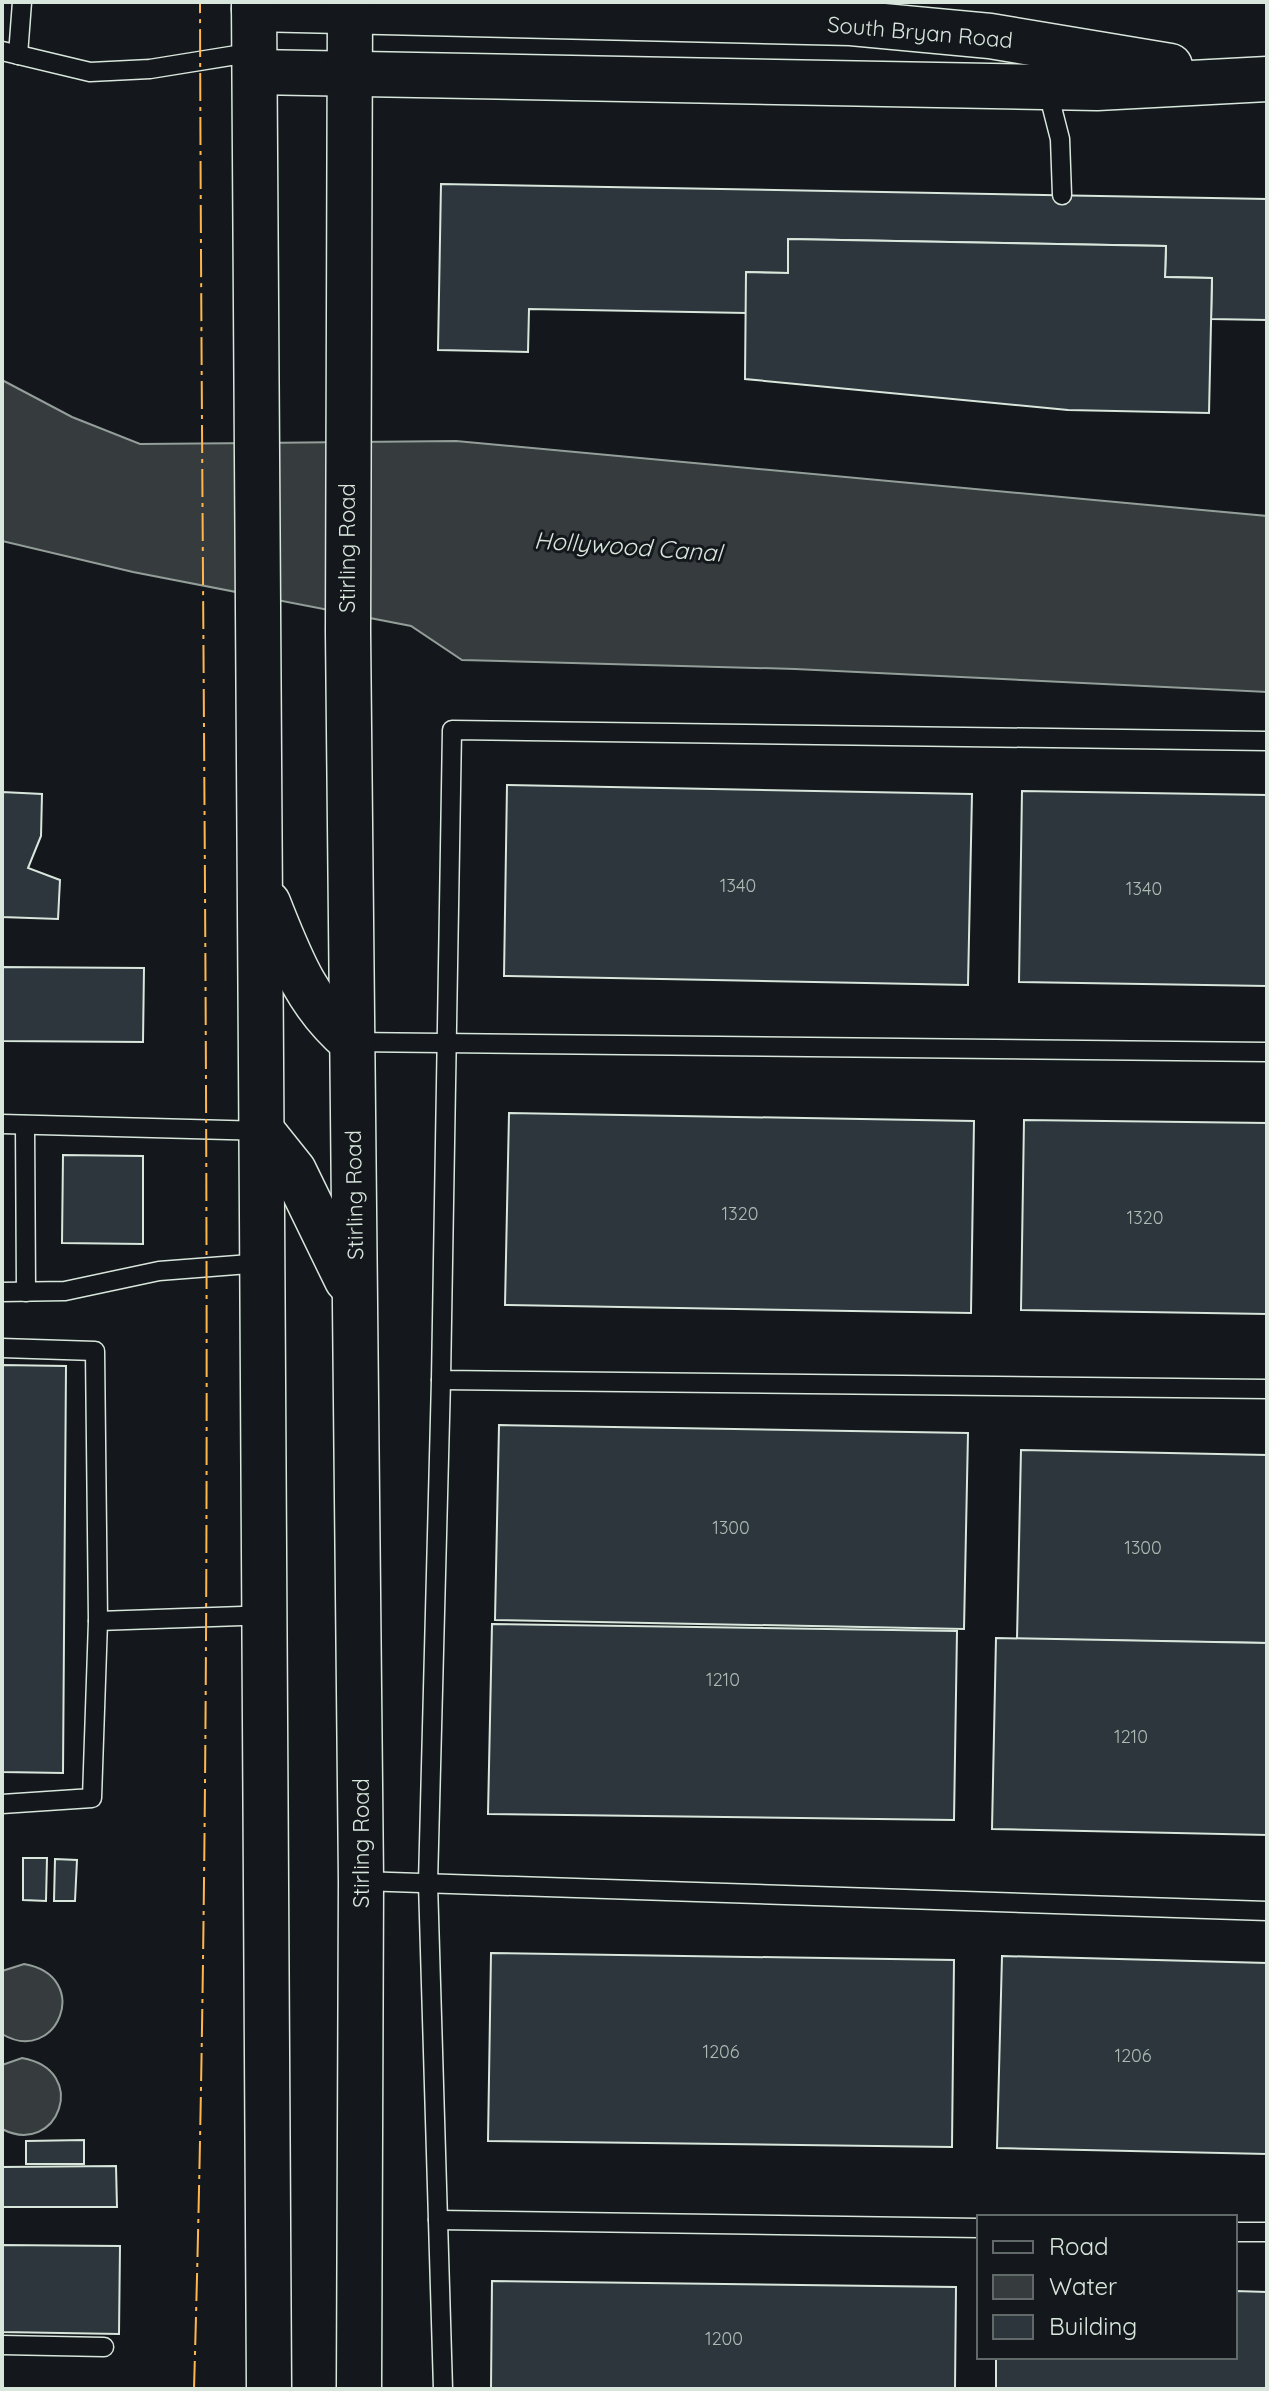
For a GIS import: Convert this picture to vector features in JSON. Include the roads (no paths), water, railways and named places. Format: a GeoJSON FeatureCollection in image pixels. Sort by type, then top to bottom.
{"type":"FeatureCollection","features":[{"type":"Feature","properties":{"kind":"main road","name":"South Bryan Road"},"geometry":{"type":"LineString","coordinates":[[254,6],[350,6],[851,23],[1018,41],[1257,79]]}},
{"type":"Feature","properties":{"kind":"main road"},"geometry":{"type":"LineString","coordinates":[[254,6],[255,639],[267,1615],[269,2389]]}},
{"type":"Feature","properties":{"kind":"main road","name":"Stirling Road"},"geometry":{"type":"LineString","coordinates":[[350,6],[347,422],[361,1881],[359,2389]]}},
{"type":"Feature","properties":{"kind":"main road","name":"South Bryan Road"},"geometry":{"type":"LineString","coordinates":[[255,62],[350,73],[1047,87],[1257,79]]}},
{"type":"Feature","properties":{"kind":"main road"},"geometry":{"type":"LineString","coordinates":[[258,879],[296,972],[325,1019],[352,1042]]}},
{"type":"Feature","properties":{"kind":"main road"},"geometry":{"type":"LineString","coordinates":[[262,1131],[302,1185],[355,1296]]}},
{"type":"Feature","properties":{"kind":"lane"},"geometry":{"type":"LineString","coordinates":[[22,2],[10,53],[90,72],[255,62]]}},
{"type":"Feature","properties":{"kind":"lane"},"geometry":{"type":"LineString","coordinates":[[1018,41],[1047,87],[1060,139],[1062,195]]}},
{"type":"Feature","properties":{"kind":"lane"},"geometry":{"type":"LineString","coordinates":[[443,2389],[428,1883],[441,1380],[444,1044],[452,730],[1267,741]]}},
{"type":"Feature","properties":{"kind":"lane"},"geometry":{"type":"LineString","coordinates":[[352,1042],[1267,1052]]}},
{"type":"Feature","properties":{"kind":"lane"},"geometry":{"type":"LineString","coordinates":[[2,1124],[262,1131]]}},
{"type":"Feature","properties":{"kind":"lane"},"geometry":{"type":"LineString","coordinates":[[25,1125],[26,1292]]}},
{"type":"Feature","properties":{"kind":"lane"},"geometry":{"type":"LineString","coordinates":[[2,1292],[65,1291],[159,1271],[263,1263]]}},
{"type":"Feature","properties":{"kind":"lane"},"geometry":{"type":"LineString","coordinates":[[2,1348],[95,1351],[98,1621],[92,1798],[2,1804]]}},
{"type":"Feature","properties":{"kind":"lane"},"geometry":{"type":"LineString","coordinates":[[441,1380],[1267,1389]]}},
{"type":"Feature","properties":{"kind":"lane"},"geometry":{"type":"LineString","coordinates":[[98,1621],[267,1615]]}},
{"type":"Feature","properties":{"kind":"lane"},"geometry":{"type":"LineString","coordinates":[[361,1881],[1267,1911]]}},
{"type":"Feature","properties":{"kind":"lane"},"geometry":{"type":"LineString","coordinates":[[438,2220],[977,2228]]}},
{"type":"Feature","properties":{"kind":"lane"},"geometry":{"type":"LineString","coordinates":[[1237,2232],[1267,2232]]}},
{"type":"Feature","properties":{"kind":"lane"},"geometry":{"type":"LineString","coordinates":[[2,2345],[104,2347]]}},
{"type":"Feature","properties":{"kind":"water","name":"Hollywood Canal"},"geometry":{"type":"Polygon","coordinates":[[[2,380],[72,417],[140,444],[456,441],[1267,516],[1267,692],[795,669],[462,660],[411,626],[133,572],[2,541],[2,380]]]}},
{"type":"Feature","properties":{"kind":"water"},"geometry":{"type":"Polygon","coordinates":[[[24,1964],[45,1972],[58,1985],[62,2000],[60,2016],[52,2030],[38,2039],[22,2041],[2,2034],[2,1971],[24,1964]]]}},
{"type":"Feature","properties":{"kind":"water"},"geometry":{"type":"Polygon","coordinates":[[[22,2058],[43,2066],[56,2078],[61,2093],[59,2109],[51,2122],[38,2132],[22,2135],[2,2129],[2,2065],[22,2058]]]}}]}
